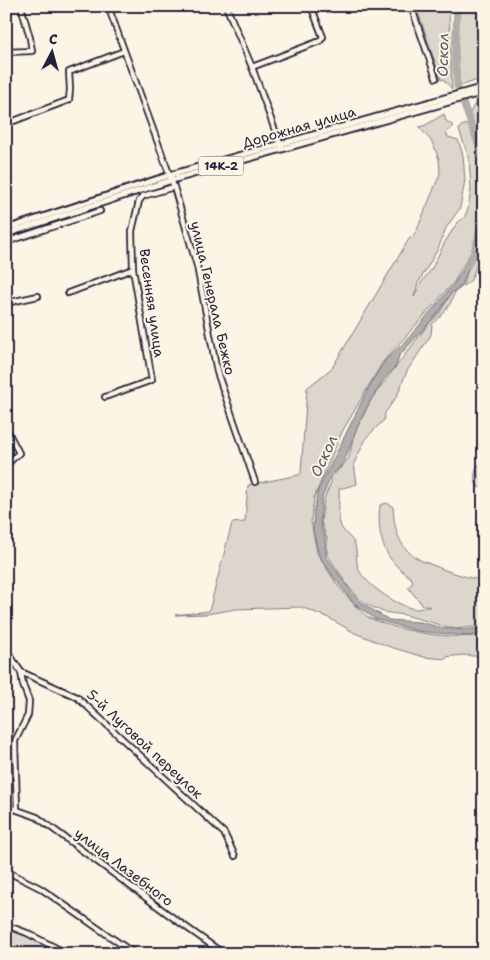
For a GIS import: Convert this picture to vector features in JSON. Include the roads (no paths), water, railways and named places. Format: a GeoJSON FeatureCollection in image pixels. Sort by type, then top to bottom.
{"type":"FeatureCollection","features":[{"type":"Feature","properties":{"kind":"main road","name":"Дорожная улица"},"geometry":{"type":"LineString","coordinates":[[438,103],[484,87]]}},
{"type":"Feature","properties":{"kind":"main road","name":"Дорожная улица"},"geometry":{"type":"LineString","coordinates":[[6,229],[171,178],[438,103],[484,92]]}},
{"type":"Feature","properties":{"kind":"main road","name":"Дорожная улица"},"geometry":{"type":"LineString","coordinates":[[6,234],[171,178]]}},
{"type":"Feature","properties":{"kind":"street"},"geometry":{"type":"LineString","coordinates":[[6,52],[32,51],[21,6]]}},
{"type":"Feature","properties":{"kind":"street","name":"улица Генерала Бежко"},"geometry":{"type":"LineString","coordinates":[[108,6],[174,186],[197,266],[217,372],[255,482]]}},
{"type":"Feature","properties":{"kind":"street"},"geometry":{"type":"LineString","coordinates":[[226,6],[252,67],[281,147]]}},
{"type":"Feature","properties":{"kind":"street"},"geometry":{"type":"LineString","coordinates":[[252,67],[320,41],[322,32],[311,6]]}},
{"type":"Feature","properties":{"kind":"street"},"geometry":{"type":"LineString","coordinates":[[411,6],[436,78]]}},
{"type":"Feature","properties":{"kind":"street"},"geometry":{"type":"LineString","coordinates":[[6,124],[69,100],[69,72],[124,51]]}},
{"type":"Feature","properties":{"kind":"street","name":"Весенняя улица"},"geometry":{"type":"LineString","coordinates":[[105,397],[152,380],[133,269],[132,230],[139,201],[144,196],[174,186]]}},
{"type":"Feature","properties":{"kind":"street"},"geometry":{"type":"LineString","coordinates":[[6,242],[100,211]]}},
{"type":"Feature","properties":{"kind":"street"},"geometry":{"type":"LineString","coordinates":[[68,292],[133,269]]}},
{"type":"Feature","properties":{"kind":"street"},"geometry":{"type":"LineString","coordinates":[[6,303],[38,296]]}},
{"type":"Feature","properties":{"kind":"street"},"geometry":{"type":"LineString","coordinates":[[6,428],[19,453],[6,465]]}},
{"type":"Feature","properties":{"kind":"street"},"geometry":{"type":"LineString","coordinates":[[6,649],[21,672],[22,685],[29,701],[28,715],[15,741],[18,809]]}},
{"type":"Feature","properties":{"kind":"street","name":"5-й Луговой переулок"},"geometry":{"type":"LineString","coordinates":[[21,672],[77,696],[224,833],[235,856]]}},
{"type":"Feature","properties":{"kind":"street","name":"улица Лазебного"},"geometry":{"type":"LineString","coordinates":[[6,806],[37,817],[224,954]]}},
{"type":"Feature","properties":{"kind":"street"},"geometry":{"type":"LineString","coordinates":[[6,872],[40,888],[135,954]]}},
{"type":"Feature","properties":{"kind":"street"},"geometry":{"type":"LineString","coordinates":[[6,925],[27,933],[68,954]]}},
{"type":"Feature","properties":{"kind":"waterway","name":"Оскол"},"geometry":{"type":"LineString","coordinates":[[457,6],[455,53],[457,86],[484,160]]}},
{"type":"Feature","properties":{"kind":"waterway","name":"Оскол"},"geometry":{"type":"LineString","coordinates":[[467,266],[473,255],[484,217]]}}]}
